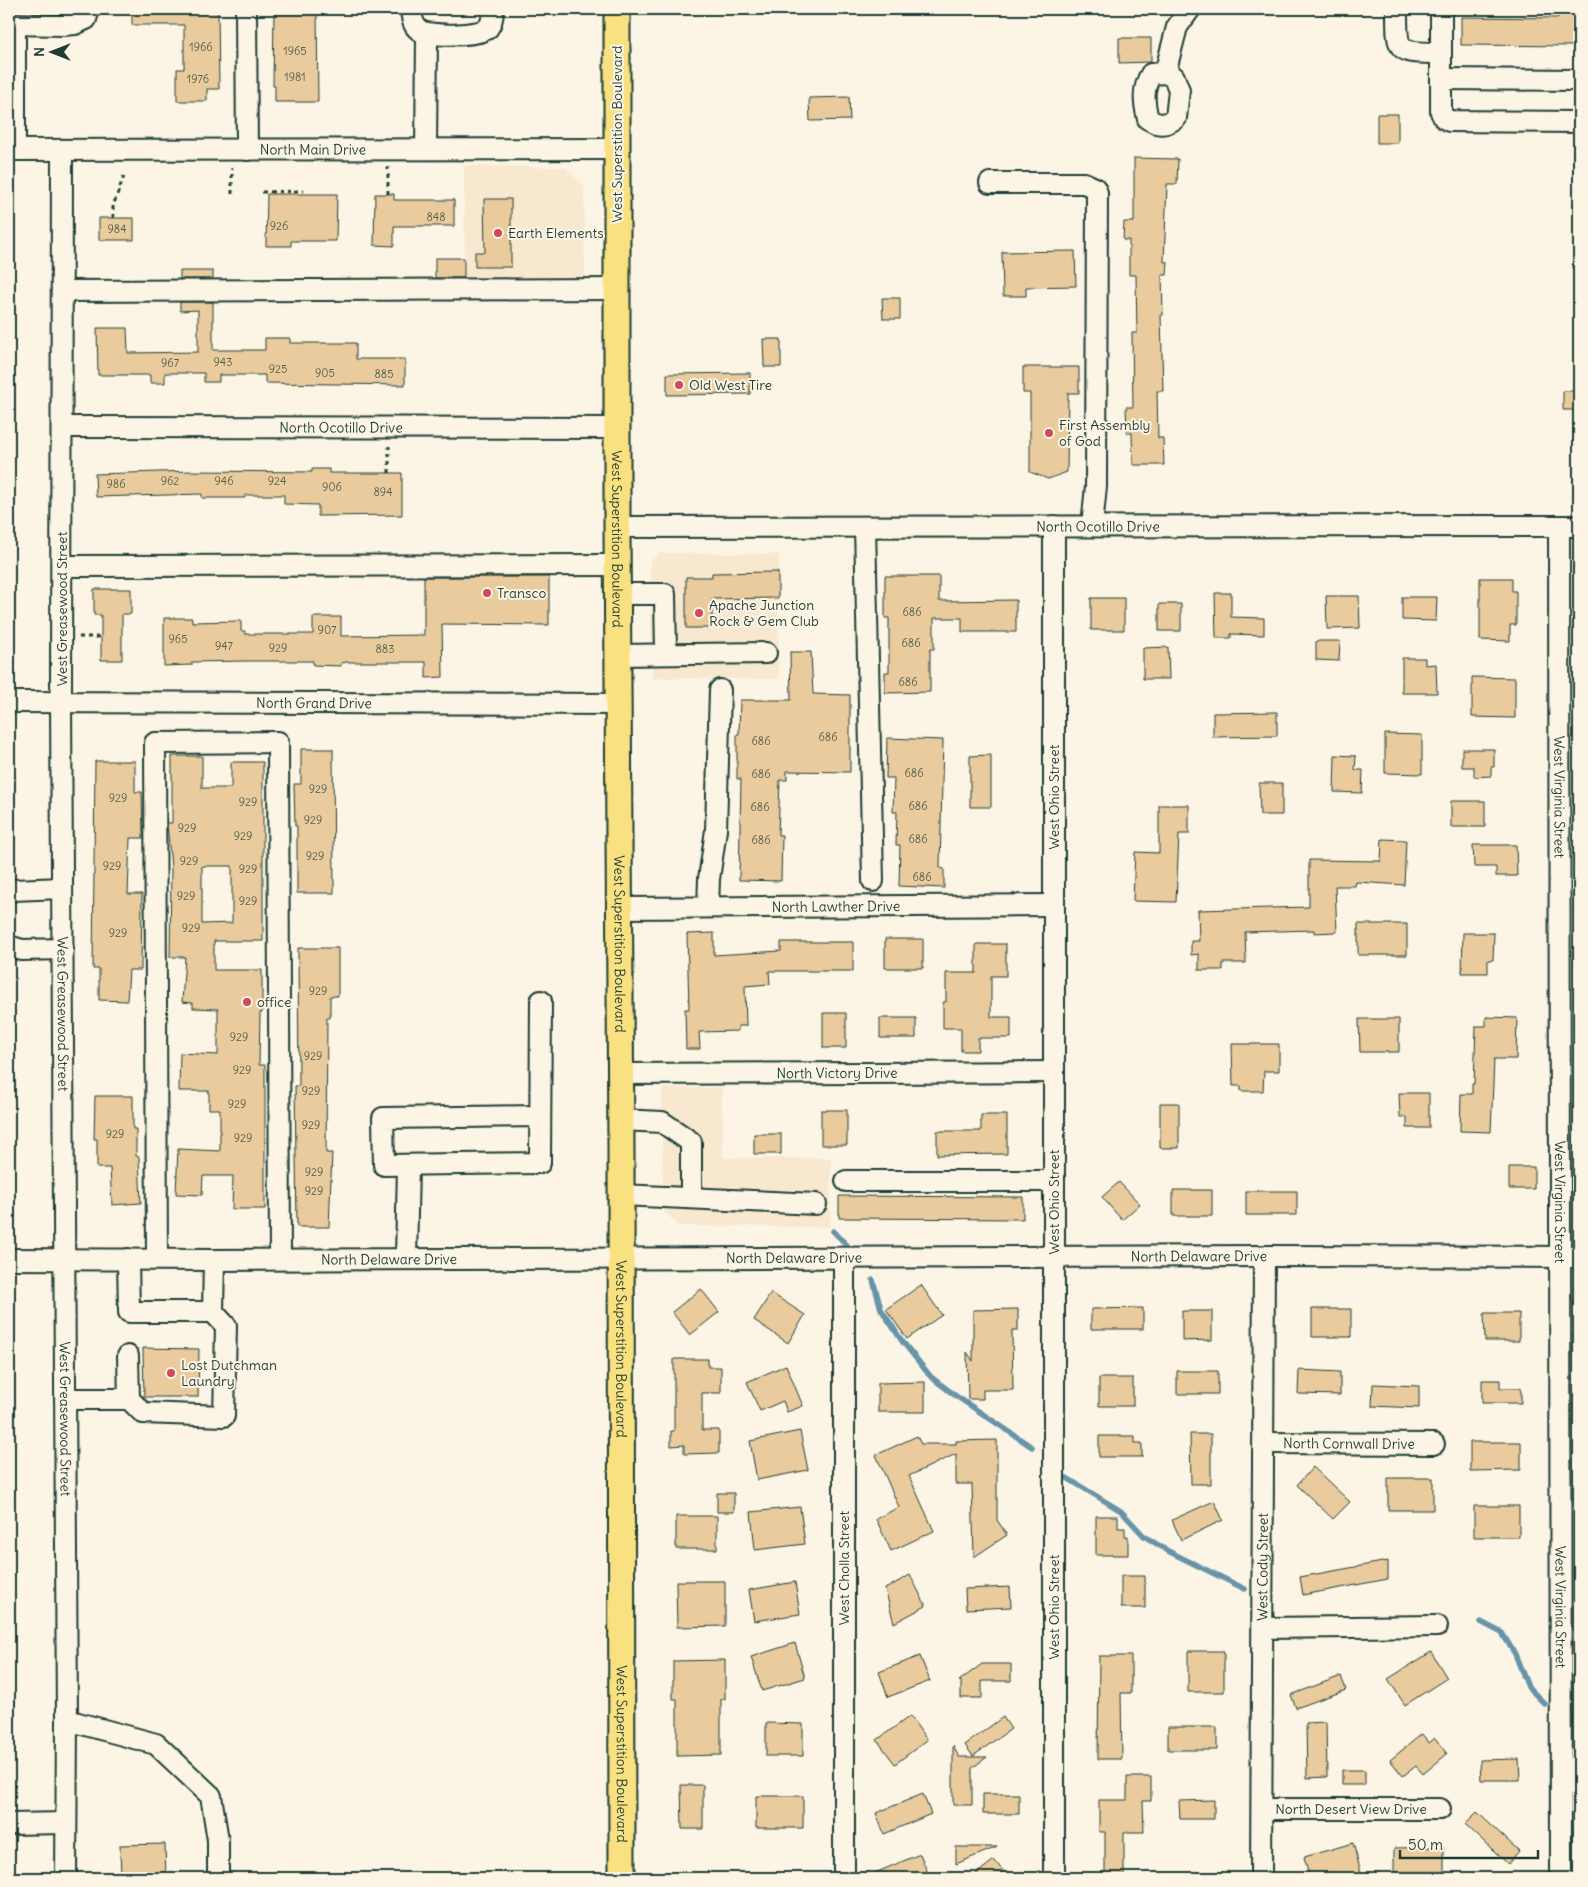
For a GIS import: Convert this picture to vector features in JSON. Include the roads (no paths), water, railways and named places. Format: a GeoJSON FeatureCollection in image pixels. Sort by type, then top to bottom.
{"type":"FeatureCollection","features":[{"type":"Feature","properties":{"kind":"main road","name":"West Superstition Boulevard"},"geometry":{"type":"LineString","coordinates":[[617,9],[622,1878]]}},
{"type":"Feature","properties":{"kind":"street"},"geometry":{"type":"LineString","coordinates":[[239,150],[246,9]]}},
{"type":"Feature","properties":{"kind":"street"},"geometry":{"type":"LineString","coordinates":[[411,9],[412,22],[418,30],[427,34],[479,33],[488,28],[493,9]]}},
{"type":"Feature","properties":{"kind":"street"},"geometry":{"type":"LineString","coordinates":[[1165,72],[1177,28],[1190,9]]}},
{"type":"Feature","properties":{"kind":"street"},"geometry":{"type":"LineString","coordinates":[[1397,9],[1397,38],[1399,45],[1405,50],[1413,52],[1441,52]]}},
{"type":"Feature","properties":{"kind":"street"},"geometry":{"type":"LineString","coordinates":[[1441,9],[1441,112],[1444,118],[1449,121],[1579,122]]}},
{"type":"Feature","properties":{"kind":"street"},"geometry":{"type":"LineString","coordinates":[[12,150],[12,24],[75,24],[88,14]]}},
{"type":"Feature","properties":{"kind":"street"},"geometry":{"type":"LineString","coordinates":[[426,149],[427,34]]}},
{"type":"Feature","properties":{"kind":"street"},"geometry":{"type":"LineString","coordinates":[[1441,80],[1579,80]]}},
{"type":"Feature","properties":{"kind":"street","name":"North Main Drive"},"geometry":{"type":"LineString","coordinates":[[12,150],[617,149]]}},
{"type":"Feature","properties":{"kind":"street","name":"West Greasewood Street"},"geometry":{"type":"LineString","coordinates":[[62,150],[61,703],[67,1720],[66,1878]]}},
{"type":"Feature","properties":{"kind":"street"},"geometry":{"type":"LineString","coordinates":[[990,183],[1084,183],[1095,188],[1097,193],[1096,486],[1092,526]]}},
{"type":"Feature","properties":{"kind":"street"},"geometry":{"type":"LineString","coordinates":[[63,291],[617,290]]}},
{"type":"Feature","properties":{"kind":"street","name":"North Ocotillo Drive"},"geometry":{"type":"LineString","coordinates":[[62,427],[618,428]]}},
{"type":"Feature","properties":{"kind":"street","name":"West Ohio Street"},"geometry":{"type":"LineString","coordinates":[[1054,526],[1054,1878]]}},
{"type":"Feature","properties":{"kind":"street","name":"West Virginia Street"},"geometry":{"type":"LineString","coordinates":[[1559,526],[1570,1257],[1561,1878]]}},
{"type":"Feature","properties":{"kind":"street","name":"North Ocotillo Drive"},"geometry":{"type":"LineString","coordinates":[[617,527],[1579,526]]}},
{"type":"Feature","properties":{"kind":"street"},"geometry":{"type":"LineString","coordinates":[[865,527],[873,881]]}},
{"type":"Feature","properties":{"kind":"street"},"geometry":{"type":"LineString","coordinates":[[62,566],[618,565]]}},
{"type":"Feature","properties":{"kind":"street"},"geometry":{"type":"LineString","coordinates":[[618,594],[665,594],[666,654]]}},
{"type":"Feature","properties":{"kind":"street"},"geometry":{"type":"LineString","coordinates":[[618,655],[766,653]]}},
{"type":"Feature","properties":{"kind":"street"},"geometry":{"type":"LineString","coordinates":[[708,907],[709,879],[716,830],[720,690]]}},
{"type":"Feature","properties":{"kind":"street","name":"North Grand Drive"},"geometry":{"type":"LineString","coordinates":[[9,702],[619,704]]}},
{"type":"Feature","properties":{"kind":"street"},"geometry":{"type":"LineString","coordinates":[[156,1259],[155,743],[269,742],[278,742],[280,1259]]}},
{"type":"Feature","properties":{"kind":"street"},"geometry":{"type":"LineString","coordinates":[[9,893],[13,890],[62,888]]}},
{"type":"Feature","properties":{"kind":"street","name":"North Lawther Drive"},"geometry":{"type":"LineString","coordinates":[[620,908],[1054,905]]}},
{"type":"Feature","properties":{"kind":"street"},"geometry":{"type":"LineString","coordinates":[[9,946],[22,950],[63,948]]}},
{"type":"Feature","properties":{"kind":"street"},"geometry":{"type":"LineString","coordinates":[[539,1116],[383,1118],[384,1165],[540,1164],[541,1001]]}},
{"type":"Feature","properties":{"kind":"street","name":"North Victory Drive"},"geometry":{"type":"LineString","coordinates":[[621,1074],[1054,1072]]}},
{"type":"Feature","properties":{"kind":"street"},"geometry":{"type":"LineString","coordinates":[[621,1120],[662,1122],[691,1142],[691,1198]]}},
{"type":"Feature","properties":{"kind":"street"},"geometry":{"type":"LineString","coordinates":[[406,1259],[408,1165]]}},
{"type":"Feature","properties":{"kind":"street"},"geometry":{"type":"LineString","coordinates":[[846,1181],[1054,1181]]}},
{"type":"Feature","properties":{"kind":"street"},"geometry":{"type":"LineString","coordinates":[[621,1195],[816,1204]]}},
{"type":"Feature","properties":{"kind":"street","name":"West Cody Street"},"geometry":{"type":"LineString","coordinates":[[1261,1878],[1264,1256]]}},
{"type":"Feature","properties":{"kind":"street","name":"North Delaware Drive"},"geometry":{"type":"LineString","coordinates":[[9,1259],[1570,1257]]}},
{"type":"Feature","properties":{"kind":"street","name":"West Cholla Street"},"geometry":{"type":"LineString","coordinates":[[844,1258],[844,1878]]}},
{"type":"Feature","properties":{"kind":"street"},"geometry":{"type":"LineString","coordinates":[[128,1259],[129,1312],[213,1312]]}},
{"type":"Feature","properties":{"kind":"street"},"geometry":{"type":"LineString","coordinates":[[128,1356],[129,1399],[143,1413],[224,1416],[226,1326],[213,1312],[214,1260]]}},
{"type":"Feature","properties":{"kind":"street"},"geometry":{"type":"LineString","coordinates":[[65,1399],[129,1399]]}},
{"type":"Feature","properties":{"kind":"street","name":"North Cornwall Drive"},"geometry":{"type":"LineString","coordinates":[[1264,1443],[1434,1444]]}},
{"type":"Feature","properties":{"kind":"street"},"geometry":{"type":"LineString","coordinates":[[1263,1628],[1437,1626]]}},
{"type":"Feature","properties":{"kind":"street"},"geometry":{"type":"LineString","coordinates":[[67,1720],[156,1744],[211,1796],[218,1840],[218,1878]]}},
{"type":"Feature","properties":{"kind":"street","name":"North Desert View Drive"},"geometry":{"type":"LineString","coordinates":[[1262,1809],[1440,1809]]}},
{"type":"Feature","properties":{"kind":"street"},"geometry":{"type":"LineString","coordinates":[[9,1824],[66,1823]]}},
{"type":"Feature","properties":{"kind":"waterway"},"geometry":{"type":"LineString","coordinates":[[833,1231],[847,1245]]}},
{"type":"Feature","properties":{"kind":"waterway"},"geometry":{"type":"LineString","coordinates":[[873,1280],[881,1309],[902,1341],[931,1377],[1032,1447]]}},
{"type":"Feature","properties":{"kind":"waterway"},"geometry":{"type":"LineString","coordinates":[[1067,1478],[1121,1511],[1144,1536],[1168,1551],[1245,1589]]}},
{"type":"Feature","properties":{"kind":"waterway"},"geometry":{"type":"LineString","coordinates":[[1481,1622],[1502,1633],[1515,1654],[1528,1687],[1545,1704]]}},
{"type":"Feature","properties":{"kind":"place","name":"Earth Elements"},"geometry":{"type":"Point","coordinates":[498,233]}},
{"type":"Feature","properties":{"kind":"place","name":"Old West Tire"},"geometry":{"type":"Point","coordinates":[679,385]}},
{"type":"Feature","properties":{"kind":"place","name":"First Assembly of God"},"geometry":{"type":"Point","coordinates":[1049,433]}},
{"type":"Feature","properties":{"kind":"place","name":"Transco"},"geometry":{"type":"Point","coordinates":[487,593]}},
{"type":"Feature","properties":{"kind":"place","name":"Apache Junction Rock & Gem Club"},"geometry":{"type":"Point","coordinates":[699,613]}},
{"type":"Feature","properties":{"kind":"place","name":"office"},"geometry":{"type":"Point","coordinates":[247,1002]}},
{"type":"Feature","properties":{"kind":"place","name":"Lost Dutchman Laundry"},"geometry":{"type":"Point","coordinates":[171,1373]}}]}
